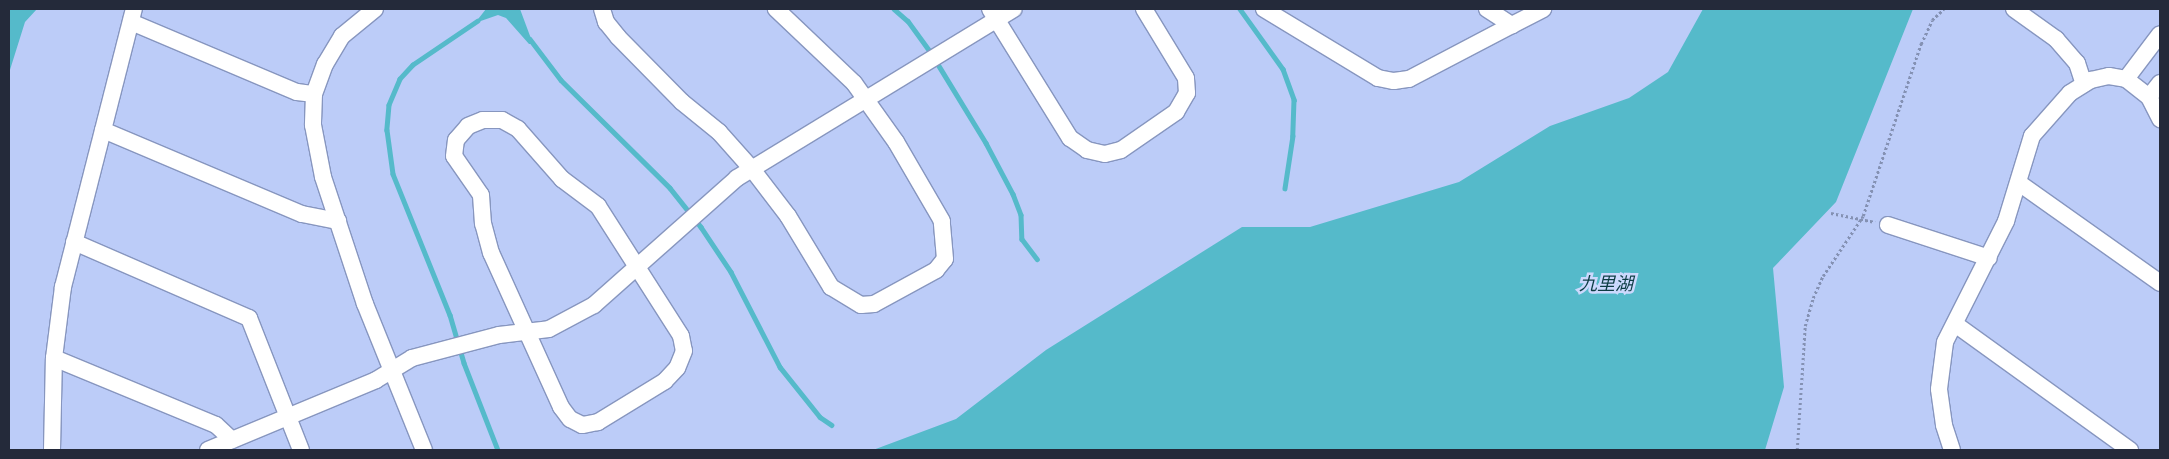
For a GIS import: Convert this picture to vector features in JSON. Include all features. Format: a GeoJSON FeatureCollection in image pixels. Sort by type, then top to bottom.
{"type":"FeatureCollection","features":[{"type":"Feature","properties":{"kind":"street"},"geometry":{"type":"LineString","coordinates":[[375,9],[342,36],[325,64],[314,94],[313,125],[324,178],[365,304],[424,450]]}},
{"type":"Feature","properties":{"kind":"street"},"geometry":{"type":"LineString","coordinates":[[602,9],[606,22],[618,37],[682,102],[719,132],[752,168],[788,216],[831,287],[861,305],[874,304],[894,296],[936,270],[945,259],[946,244],[942,221],[896,142],[854,83],[776,9]]}},
{"type":"Feature","properties":{"kind":"street"},"geometry":{"type":"LineString","coordinates":[[208,450],[273,425],[288,416],[376,380],[412,358],[527,331],[549,329],[594,305],[693,216],[752,168],[934,58],[993,14],[1014,9]]}},
{"type":"Feature","properties":{"kind":"street"},"geometry":{"type":"LineString","coordinates":[[993,14],[1070,138],[1087,150],[1105,154],[1120,150],[1176,112],[1187,93],[1186,78],[1144,9]]}},
{"type":"Feature","properties":{"kind":"street"},"geometry":{"type":"LineString","coordinates":[[1264,9],[1378,78],[1394,81],[1409,79],[1543,9]]}},
{"type":"Feature","properties":{"kind":"street"},"geometry":{"type":"LineString","coordinates":[[1487,9],[1512,25]]}},
{"type":"Feature","properties":{"kind":"street"},"geometry":{"type":"LineString","coordinates":[[2014,9],[2056,39],[2076,62],[2084,84]]}},
{"type":"Feature","properties":{"kind":"street"},"geometry":{"type":"LineString","coordinates":[[52,450],[54,358],[63,287],[132,15],[297,92],[314,94]]}},
{"type":"Feature","properties":{"kind":"street"},"geometry":{"type":"LineString","coordinates":[[2126,79],[2160,34]]}},
{"type":"Feature","properties":{"kind":"street"},"geometry":{"type":"LineString","coordinates":[[1952,450],[1944,426],[1939,389],[1946,342],[1989,258],[2019,183],[2032,136],[2070,93],[2084,84],[2108,76],[2126,79],[2149,97],[2160,118]]}},
{"type":"Feature","properties":{"kind":"street"},"geometry":{"type":"LineString","coordinates":[[2149,97],[2160,83]]}},
{"type":"Feature","properties":{"kind":"street"},"geometry":{"type":"LineString","coordinates":[[483,120],[502,120],[518,129],[562,179],[598,206],[681,336],[684,351],[677,368],[665,381],[598,422],[582,425],[570,419],[561,407],[527,331],[491,253],[483,224],[481,195],[454,156],[456,140],[468,126],[483,120]]}},
{"type":"Feature","properties":{"kind":"street"},"geometry":{"type":"LineString","coordinates":[[103,130],[302,214],[338,222]]}},
{"type":"Feature","properties":{"kind":"street"},"geometry":{"type":"LineString","coordinates":[[2019,183],[2160,283]]}},
{"type":"Feature","properties":{"kind":"street"},"geometry":{"type":"LineString","coordinates":[[1888,225],[1989,258]]}},
{"type":"Feature","properties":{"kind":"street"},"geometry":{"type":"LineString","coordinates":[[74,242],[249,318],[302,450]]}},
{"type":"Feature","properties":{"kind":"street"},"geometry":{"type":"LineString","coordinates":[[1954,324],[2130,450]]}},
{"type":"Feature","properties":{"kind":"street"},"geometry":{"type":"LineString","coordinates":[[54,358],[216,425],[232,440]]}},
{"type":"Feature","properties":{"kind":"path"},"geometry":{"type":"LineString","coordinates":[[1797,450],[1805,326],[1824,276],[1861,218],[1875,187],[1921,44],[1932,20],[1944,9]]}},
{"type":"Feature","properties":{"kind":"path"},"geometry":{"type":"LineString","coordinates":[[1831,213],[1888,225]]}},
{"type":"Feature","properties":{"kind":"water"},"geometry":{"type":"Polygon","coordinates":[[[9,9],[37,9],[25,22],[9,73],[9,9]]]}},
{"type":"Feature","properties":{"kind":"water"},"geometry":{"type":"Polygon","coordinates":[[[486,9],[520,9],[533,44],[529,44],[506,18],[498,15],[475,23],[486,9]]]}},
{"type":"Feature","properties":{"kind":"water","name":"九里湖"},"geometry":{"type":"Polygon","coordinates":[[[1703,9],[1913,9],[1836,202],[1773,268],[1784,387],[1765,450],[873,450],[956,419],[1046,350],[1242,227],[1310,227],[1459,182],[1550,126],[1629,98],[1668,72],[1703,9]]]}},
{"type":"Feature","properties":{"kind":"waterway"},"geometry":{"type":"LineString","coordinates":[[894,9],[908,21],[932,54]]}},
{"type":"Feature","properties":{"kind":"waterway"},"geometry":{"type":"LineString","coordinates":[[1240,9],[1283,69],[1294,100],[1293,136],[1285,188]]}},
{"type":"Feature","properties":{"kind":"waterway"},"geometry":{"type":"LineString","coordinates":[[478,21],[413,65],[400,79],[389,105],[387,130],[393,174],[450,315],[464,363],[498,450]]}},
{"type":"Feature","properties":{"kind":"waterway"},"geometry":{"type":"LineString","coordinates":[[530,39],[561,80],[670,188],[701,227],[731,272],[780,367],[820,417],[832,425]]}},
{"type":"Feature","properties":{"kind":"waterway"},"geometry":{"type":"LineString","coordinates":[[936,61],[986,143],[1013,194],[1021,215],[1022,239],[1037,259]]}}]}
